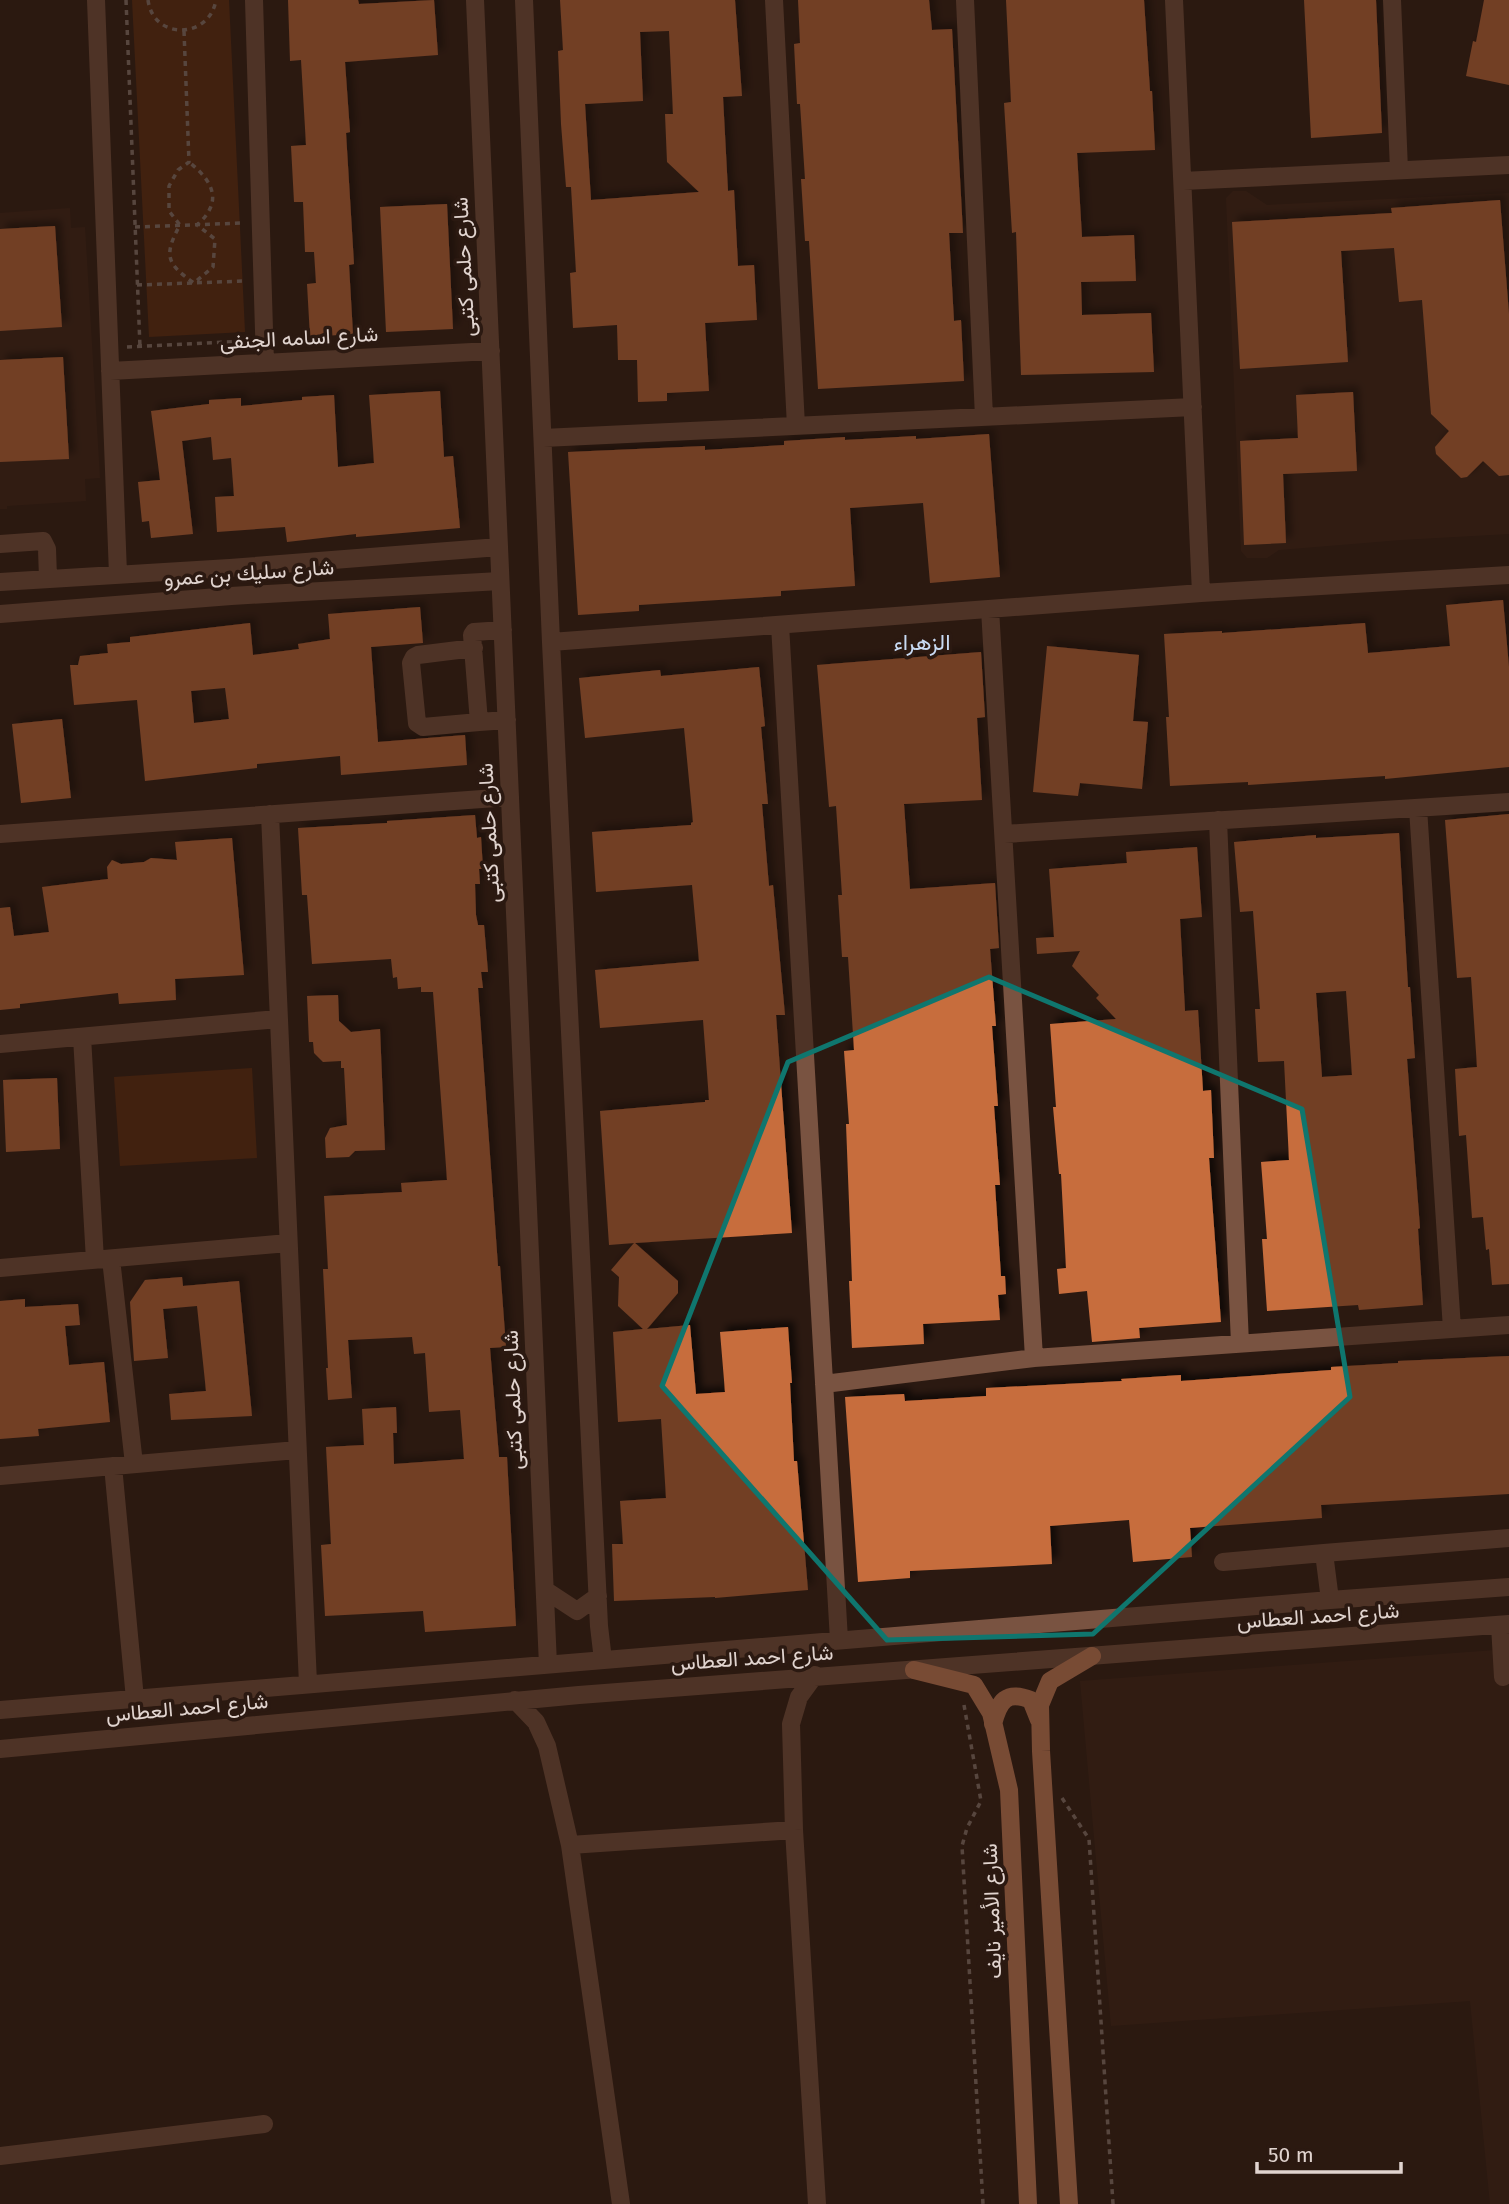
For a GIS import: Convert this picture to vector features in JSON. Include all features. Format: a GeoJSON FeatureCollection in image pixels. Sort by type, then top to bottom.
{"type":"FeatureCollection","features":[{"type":"Feature","properties":{"kind":"main road"},"geometry":{"type":"LineString","coordinates":[[1069,2204],[1040,1705],[1050,1681],[1092,1656]]}},
{"type":"Feature","properties":{"kind":"main road","name":"شارع الأمير نايف"},"geometry":{"type":"LineString","coordinates":[[914,1670],[974,1685],[991,1713],[1009,1790],[1028,2204]]}},
{"type":"Feature","properties":{"kind":"main road"},"geometry":{"type":"LineString","coordinates":[[993,1724],[998,1706],[1005,1698],[1020,1695],[1031,1700],[1041,1724]]}},
{"type":"Feature","properties":{"kind":"street"},"geometry":{"type":"LineString","coordinates":[[96,0],[118,574]]}},
{"type":"Feature","properties":{"kind":"street"},"geometry":{"type":"LineString","coordinates":[[254,0],[265,363]]}},
{"type":"Feature","properties":{"kind":"street","name":"شارع حلمى كتبى"},"geometry":{"type":"LineString","coordinates":[[475,0],[548,1665]]}},
{"type":"Feature","properties":{"kind":"street"},"geometry":{"type":"LineString","coordinates":[[524,0],[551,642],[603,1660]]}},
{"type":"Feature","properties":{"kind":"street"},"geometry":{"type":"LineString","coordinates":[[774,0],[796,426]]}},
{"type":"Feature","properties":{"kind":"street"},"geometry":{"type":"LineString","coordinates":[[965,0],[984,417]]}},
{"type":"Feature","properties":{"kind":"street"},"geometry":{"type":"LineString","coordinates":[[1174,0],[1201,593]]}},
{"type":"Feature","properties":{"kind":"street"},"geometry":{"type":"LineString","coordinates":[[1392,0],[1399,170]]}},
{"type":"Feature","properties":{"kind":"street"},"geometry":{"type":"LineString","coordinates":[[1182,181],[1509,165]]}},
{"type":"Feature","properties":{"kind":"street","name":"شارع اسامه الجنفى"},"geometry":{"type":"LineString","coordinates":[[110,371],[491,351]]}},
{"type":"Feature","properties":{"kind":"street"},"geometry":{"type":"LineString","coordinates":[[543,438],[1193,407]]}},
{"type":"Feature","properties":{"kind":"street"},"geometry":{"type":"LineString","coordinates":[[0,544],[43,541],[47,549],[48,578]]}},
{"type":"Feature","properties":{"kind":"street","name":"شارع سليك بن عمرو"},"geometry":{"type":"LineString","coordinates":[[0,582],[244,567],[499,547]]}},
{"type":"Feature","properties":{"kind":"street"},"geometry":{"type":"LineString","coordinates":[[551,642],[1201,593],[1509,575]]}},
{"type":"Feature","properties":{"kind":"street"},"geometry":{"type":"LineString","coordinates":[[18,612],[10,604],[10,592],[20,581]]}},
{"type":"Feature","properties":{"kind":"street","name":"شارع سليك بن عمرو"},"geometry":{"type":"LineString","coordinates":[[0,614],[231,596],[500,581]]}},
{"type":"Feature","properties":{"kind":"street"},"geometry":{"type":"LineString","coordinates":[[990,609],[1034,1358]]}},
{"type":"Feature","properties":{"kind":"street"},"geometry":{"type":"LineString","coordinates":[[780,625],[839,1640]]}},
{"type":"Feature","properties":{"kind":"street"},"geometry":{"type":"LineString","coordinates":[[479,722],[472,635],[474,632],[503,630]]}},
{"type":"Feature","properties":{"kind":"street"},"geometry":{"type":"LineString","coordinates":[[474,648],[414,657],[411,663],[417,723],[423,727],[506,720]]}},
{"type":"Feature","properties":{"kind":"street"},"geometry":{"type":"LineString","coordinates":[[476,679],[505,676]]}},
{"type":"Feature","properties":{"kind":"street"},"geometry":{"type":"LineString","coordinates":[[0,834],[510,797]]}},
{"type":"Feature","properties":{"kind":"street"},"geometry":{"type":"LineString","coordinates":[[1003,834],[1509,802]]}},
{"type":"Feature","properties":{"kind":"street"},"geometry":{"type":"LineString","coordinates":[[1418,808],[1452,1329]]}},
{"type":"Feature","properties":{"kind":"street"},"geometry":{"type":"LineString","coordinates":[[270,814],[308,1684]]}},
{"type":"Feature","properties":{"kind":"street"},"geometry":{"type":"LineString","coordinates":[[1218,820],[1240,1344]]}},
{"type":"Feature","properties":{"kind":"street"},"geometry":{"type":"LineString","coordinates":[[0,1044],[278,1019]]}},
{"type":"Feature","properties":{"kind":"street"},"geometry":{"type":"LineString","coordinates":[[82,1037],[103,1259],[134,1464]]}},
{"type":"Feature","properties":{"kind":"street"},"geometry":{"type":"LineString","coordinates":[[0,1269],[288,1243]]}},
{"type":"Feature","properties":{"kind":"street"},"geometry":{"type":"LineString","coordinates":[[824,1384],[1034,1358],[1509,1325]]}},
{"type":"Feature","properties":{"kind":"street"},"geometry":{"type":"LineString","coordinates":[[0,1476],[297,1450]]}},
{"type":"Feature","properties":{"kind":"street"},"geometry":{"type":"LineString","coordinates":[[113,1466],[135,1699]]}},
{"type":"Feature","properties":{"kind":"street"},"geometry":{"type":"LineString","coordinates":[[1223,1562],[1509,1538]]}},
{"type":"Feature","properties":{"kind":"street"},"geometry":{"type":"LineString","coordinates":[[1324,1553],[1330,1600]]}},
{"type":"Feature","properties":{"kind":"street","name":"شارع احمد العطاس"},"geometry":{"type":"LineString","coordinates":[[0,1710],[1509,1587]]}},
{"type":"Feature","properties":{"kind":"street"},"geometry":{"type":"LineString","coordinates":[[545,1590],[577,1611],[598,1596]]}},
{"type":"Feature","properties":{"kind":"street"},"geometry":{"type":"LineString","coordinates":[[1503,1677],[1504,1625]]}},
{"type":"Feature","properties":{"kind":"street","name":"شارع احمد العطاس"},"geometry":{"type":"LineString","coordinates":[[0,1749],[515,1700],[815,1675],[914,1670],[1504,1625]]}},
{"type":"Feature","properties":{"kind":"street"},"geometry":{"type":"LineString","coordinates":[[815,1675],[799,1697],[791,1724],[794,1830],[817,2204]]}},
{"type":"Feature","properties":{"kind":"street"},"geometry":{"type":"LineString","coordinates":[[515,1700],[536,1722],[547,1746],[570,1845],[621,2204]]}},
{"type":"Feature","properties":{"kind":"street"},"geometry":{"type":"LineString","coordinates":[[570,1845],[794,1830]]}},
{"type":"Feature","properties":{"kind":"street"},"geometry":{"type":"LineString","coordinates":[[0,2156],[264,2124]]}},
{"type":"Feature","properties":{"kind":"path"},"geometry":{"type":"LineString","coordinates":[[126,0],[140,347],[253,341]]}},
{"type":"Feature","properties":{"kind":"path"},"geometry":{"type":"LineString","coordinates":[[148,0],[154,16],[162,24],[173,30],[184,31],[205,22],[216,0]]}},
{"type":"Feature","properties":{"kind":"path"},"geometry":{"type":"LineString","coordinates":[[184,31],[189,162],[208,182],[213,196],[209,214],[197,225]]}},
{"type":"Feature","properties":{"kind":"path"},"geometry":{"type":"LineString","coordinates":[[180,225],[169,211],[169,186],[178,170],[189,162]]}},
{"type":"Feature","properties":{"kind":"path"},"geometry":{"type":"LineString","coordinates":[[135,227],[248,223]]}},
{"type":"Feature","properties":{"kind":"path"},"geometry":{"type":"LineString","coordinates":[[180,225],[172,239],[171,264],[194,283]]}},
{"type":"Feature","properties":{"kind":"path"},"geometry":{"type":"LineString","coordinates":[[194,283],[214,267],[215,239],[197,225]]}},
{"type":"Feature","properties":{"kind":"path"},"geometry":{"type":"LineString","coordinates":[[138,285],[250,281]]}},
{"type":"Feature","properties":{"kind":"path"},"geometry":{"type":"LineString","coordinates":[[963,1699],[982,1800],[967,1829],[962,1846],[982,2204]]}},
{"type":"Feature","properties":{"kind":"path"},"geometry":{"type":"LineString","coordinates":[[1061,1797],[1088,1839],[1113,2204]]}},
{"type":"Feature","properties":{"kind":"highlighted area"},"geometry":{"type":"Polygon","coordinates":[[[989,977],[1302,1109],[1350,1397],[1093,1634],[887,1640],[662,1386],[788,1062],[989,977]]]}},
{"type":"Feature","properties":{"kind":"shaded area"},"geometry":{"type":"Polygon","coordinates":[[[132,0],[229,0],[245,332],[149,337],[132,0]]]}},
{"type":"Feature","properties":{"kind":"shaded area"},"geometry":{"type":"Polygon","coordinates":[[[1233,191],[1246,191],[1267,205],[1509,193],[1509,534],[1279,550],[1267,558],[1247,558],[1241,551],[1226,198],[1233,191]]]}},
{"type":"Feature","properties":{"kind":"shaded area"},"geometry":{"type":"Polygon","coordinates":[[[70,208],[71,228],[85,227],[100,478],[85,479],[86,501],[7,506],[7,509],[0,509],[0,213],[70,208]]]}},
{"type":"Feature","properties":{"kind":"shaded area"},"geometry":{"type":"Polygon","coordinates":[[[252,1068],[257,1158],[120,1166],[114,1077],[252,1068]]]}},
{"type":"Feature","properties":{"kind":"shaded area"},"geometry":{"type":"Polygon","coordinates":[[[1509,1649],[1509,2204],[1490,2204],[1470,2001],[1111,2026],[1080,1681],[1509,1649]]]}},
{"type":"Feature","properties":{"kind":"building"},"geometry":{"type":"Polygon","coordinates":[[[288,0],[358,0],[359,4],[434,0],[438,55],[345,62],[350,132],[346,133],[354,264],[349,265],[353,334],[310,337],[307,284],[316,283],[314,252],[305,252],[303,202],[294,202],[291,146],[306,145],[301,60],[290,61],[288,0]]]}},
{"type":"Feature","properties":{"kind":"building"},"geometry":{"type":"Polygon","coordinates":[[[560,0],[735,0],[742,96],[723,97],[728,191],[734,190],[738,266],[754,265],[757,320],[705,323],[709,391],[667,393],[667,401],[638,402],[637,360],[618,360],[617,325],[573,328],[570,273],[576,272],[571,187],[566,187],[558,51],[563,50],[560,0]],[[669,31],[640,32],[643,101],[585,104],[591,200],[699,192],[667,162],[665,114],[673,114],[669,31]]]}},
{"type":"Feature","properties":{"kind":"building"},"geometry":{"type":"Polygon","coordinates":[[[798,0],[929,0],[932,30],[952,29],[963,233],[949,233],[954,321],[961,320],[964,381],[818,389],[809,241],[805,241],[801,179],[805,179],[800,104],[797,104],[794,44],[800,43],[798,0]]]}},
{"type":"Feature","properties":{"kind":"building"},"geometry":{"type":"Polygon","coordinates":[[[1006,0],[1144,0],[1155,150],[1077,153],[1082,237],[1134,235],[1136,281],[1081,282],[1082,315],[1151,313],[1154,372],[1021,375],[1016,232],[1012,233],[1004,103],[1011,102],[1006,0]]]}},
{"type":"Feature","properties":{"kind":"building"},"geometry":{"type":"Polygon","coordinates":[[[1304,0],[1376,0],[1382,133],[1311,138],[1304,0]]]}},
{"type":"Feature","properties":{"kind":"building"},"geometry":{"type":"Polygon","coordinates":[[[1484,0],[1509,0],[1509,85],[1466,76],[1484,0]]]}},
{"type":"Feature","properties":{"kind":"building"},"geometry":{"type":"Polygon","coordinates":[[[1500,200],[1509,314],[1509,475],[1499,476],[1483,461],[1467,477],[1461,478],[1436,454],[1435,447],[1449,431],[1431,414],[1422,300],[1399,302],[1394,248],[1341,251],[1348,362],[1240,369],[1232,222],[1392,213],[1391,208],[1500,200]]]}},
{"type":"Feature","properties":{"kind":"building"},"geometry":{"type":"Polygon","coordinates":[[[447,204],[453,329],[386,332],[380,207],[447,204]]]}},
{"type":"Feature","properties":{"kind":"building"},"geometry":{"type":"Polygon","coordinates":[[[55,226],[62,327],[0,331],[0,229],[55,226]]]}},
{"type":"Feature","properties":{"kind":"building"},"geometry":{"type":"Polygon","coordinates":[[[63,357],[69,459],[0,462],[0,360],[63,357]]]}},
{"type":"Feature","properties":{"kind":"building"},"geometry":{"type":"Polygon","coordinates":[[[440,391],[444,457],[453,456],[460,528],[356,537],[356,534],[287,542],[285,527],[217,532],[215,497],[234,496],[231,458],[213,460],[211,437],[182,441],[193,534],[151,538],[149,521],[142,522],[138,482],[160,480],[151,411],[209,404],[209,400],[241,398],[241,406],[334,395],[338,467],[374,463],[369,395],[440,391]]]}},
{"type":"Feature","properties":{"kind":"building"},"geometry":{"type":"Polygon","coordinates":[[[1353,392],[1357,471],[1283,474],[1286,543],[1244,545],[1240,441],[1298,438],[1296,395],[1353,392]]]}},
{"type":"Feature","properties":{"kind":"building"},"geometry":{"type":"Polygon","coordinates":[[[989,434],[1000,577],[930,583],[923,503],[850,508],[855,586],[781,591],[781,596],[639,605],[639,611],[578,615],[568,452],[705,446],[705,450],[784,445],[784,441],[845,437],[845,440],[916,436],[916,439],[989,434]]]}},
{"type":"Feature","properties":{"kind":"building"},"geometry":{"type":"Polygon","coordinates":[[[1503,600],[1509,667],[1509,767],[1385,779],[1385,776],[1248,785],[1248,782],[1170,786],[1164,634],[1222,633],[1365,623],[1368,653],[1450,646],[1446,605],[1503,600]]]}},
{"type":"Feature","properties":{"kind":"building"},"geometry":{"type":"Polygon","coordinates":[[[420,607],[423,643],[371,647],[378,742],[465,735],[467,765],[341,775],[340,756],[257,764],[257,768],[145,781],[137,700],[74,705],[70,665],[78,665],[80,656],[108,653],[107,644],[130,642],[130,637],[250,623],[253,655],[299,649],[298,644],[330,639],[328,614],[420,607]],[[225,688],[191,691],[194,723],[229,719],[225,688]]]}},
{"type":"Feature","properties":{"kind":"building"},"geometry":{"type":"Polygon","coordinates":[[[1047,646],[1139,655],[1133,721],[1148,722],[1142,789],[1080,783],[1078,796],[1033,792],[1047,646]]]}},
{"type":"Feature","properties":{"kind":"building"},"geometry":{"type":"Polygon","coordinates":[[[981,652],[985,717],[977,718],[982,800],[904,804],[910,889],[995,883],[999,948],[990,949],[996,1026],[992,1026],[998,1106],[994,1106],[1000,1185],[995,1185],[1001,1276],[1005,1276],[1006,1294],[998,1295],[1000,1320],[923,1324],[924,1344],[852,1348],[846,1124],[849,1124],[844,1051],[854,1050],[848,957],[842,957],[838,895],[842,895],[836,806],[829,807],[817,665],[981,652]]]}},
{"type":"Feature","properties":{"kind":"building"},"geometry":{"type":"Polygon","coordinates":[[[759,667],[765,726],[761,727],[768,804],[762,804],[769,886],[773,885],[785,1015],[776,1015],[792,1233],[635,1243],[678,1281],[678,1293],[647,1329],[690,1325],[696,1394],[725,1392],[720,1332],[788,1327],[794,1461],[797,1461],[808,1590],[715,1598],[614,1601],[612,1544],[623,1544],[620,1501],[666,1498],[661,1419],[618,1422],[613,1332],[643,1329],[618,1306],[619,1277],[611,1270],[634,1243],[609,1245],[600,1111],[709,1100],[703,1020],[600,1028],[595,970],[699,961],[692,885],[596,892],[592,832],[691,825],[693,822],[684,728],[585,738],[579,678],[660,670],[661,676],[759,667]]]}},
{"type":"Feature","properties":{"kind":"building"},"geometry":{"type":"Polygon","coordinates":[[[62,719],[71,798],[21,803],[12,724],[62,719]]]}},
{"type":"Feature","properties":{"kind":"building"},"geometry":{"type":"Polygon","coordinates":[[[1509,814],[1509,1284],[1492,1285],[1483,1217],[1472,1218],[1466,1135],[1459,1136],[1455,1069],[1477,1067],[1471,977],[1457,978],[1445,820],[1509,814]]]}},
{"type":"Feature","properties":{"kind":"building"},"geometry":{"type":"Polygon","coordinates":[[[475,815],[477,838],[481,837],[483,869],[479,869],[480,884],[475,884],[476,915],[478,925],[484,925],[488,972],[481,972],[483,988],[478,988],[506,1347],[490,1348],[499,1457],[507,1457],[516,1626],[425,1632],[423,1611],[325,1616],[321,1545],[331,1544],[326,1447],[364,1445],[362,1409],[396,1407],[394,1464],[464,1459],[460,1410],[429,1412],[425,1353],[414,1354],[412,1337],[348,1340],[352,1398],[328,1400],[323,1269],[328,1269],[324,1196],[402,1192],[401,1183],[447,1180],[433,992],[421,992],[421,987],[398,989],[397,977],[393,978],[391,959],[312,964],[307,895],[302,895],[298,828],[475,815]]]}},
{"type":"Feature","properties":{"kind":"building"},"geometry":{"type":"Polygon","coordinates":[[[1399,833],[1415,1058],[1407,1059],[1423,1305],[1359,1310],[1358,1305],[1267,1311],[1262,1239],[1267,1239],[1261,1162],[1289,1160],[1284,1061],[1258,1062],[1255,1009],[1260,1009],[1253,911],[1240,912],[1234,842],[1316,835],[1316,838],[1399,833]],[[1346,991],[1316,993],[1322,1077],[1352,1075],[1346,991]]]}},
{"type":"Feature","properties":{"kind":"building"},"geometry":{"type":"Polygon","coordinates":[[[232,838],[244,975],[175,979],[176,1000],[119,1004],[118,993],[20,1004],[20,1008],[0,1010],[0,908],[10,907],[14,936],[49,932],[42,887],[108,879],[107,867],[112,860],[121,864],[144,862],[151,858],[177,860],[175,842],[232,838]]]}},
{"type":"Feature","properties":{"kind":"building"},"geometry":{"type":"Polygon","coordinates":[[[1197,847],[1202,917],[1180,919],[1185,1011],[1198,1010],[1203,1091],[1211,1090],[1214,1158],[1209,1158],[1221,1322],[1139,1328],[1140,1338],[1092,1342],[1087,1291],[1059,1294],[1057,1269],[1066,1268],[1061,1174],[1053,1107],[1056,1107],[1050,1024],[1116,1019],[1096,998],[1099,995],[1072,966],[1080,951],[1037,954],[1036,938],[1054,937],[1049,869],[1127,863],[1126,852],[1197,847]]]}},
{"type":"Feature","properties":{"kind":"building"},"geometry":{"type":"Polygon","coordinates":[[[338,995],[339,1021],[351,1032],[380,1029],[385,1150],[355,1151],[349,1157],[326,1158],[325,1138],[330,1128],[347,1125],[344,1068],[341,1068],[341,1061],[323,1062],[314,1053],[313,1042],[309,1042],[307,996],[338,995]]]}},
{"type":"Feature","properties":{"kind":"building"},"geometry":{"type":"Polygon","coordinates":[[[57,1078],[60,1149],[6,1152],[3,1080],[57,1078]]]}},
{"type":"Feature","properties":{"kind":"building"},"geometry":{"type":"Polygon","coordinates":[[[182,1277],[183,1286],[239,1281],[252,1416],[171,1420],[169,1394],[206,1391],[197,1306],[163,1309],[168,1358],[134,1361],[130,1302],[145,1280],[182,1277]]]}},
{"type":"Feature","properties":{"kind":"building"},"geometry":{"type":"Polygon","coordinates":[[[25,1299],[25,1307],[78,1304],[80,1325],[65,1326],[69,1365],[104,1362],[110,1422],[38,1429],[39,1436],[0,1439],[0,1301],[25,1299]]]}},
{"type":"Feature","properties":{"kind":"building"},"geometry":{"type":"Polygon","coordinates":[[[1509,1356],[1509,1494],[1321,1505],[1322,1518],[1190,1528],[1192,1557],[1133,1562],[1129,1520],[1050,1526],[1052,1564],[910,1571],[910,1578],[858,1582],[845,1397],[904,1394],[905,1401],[986,1396],[986,1388],[1181,1375],[1181,1381],[1331,1370],[1331,1367],[1398,1361],[1509,1356]]]}},
{"type":"Feature","properties":{"kind":"district","name":"الزهراء"},"geometry":{"type":"Point","coordinates":[922,642]}}]}
